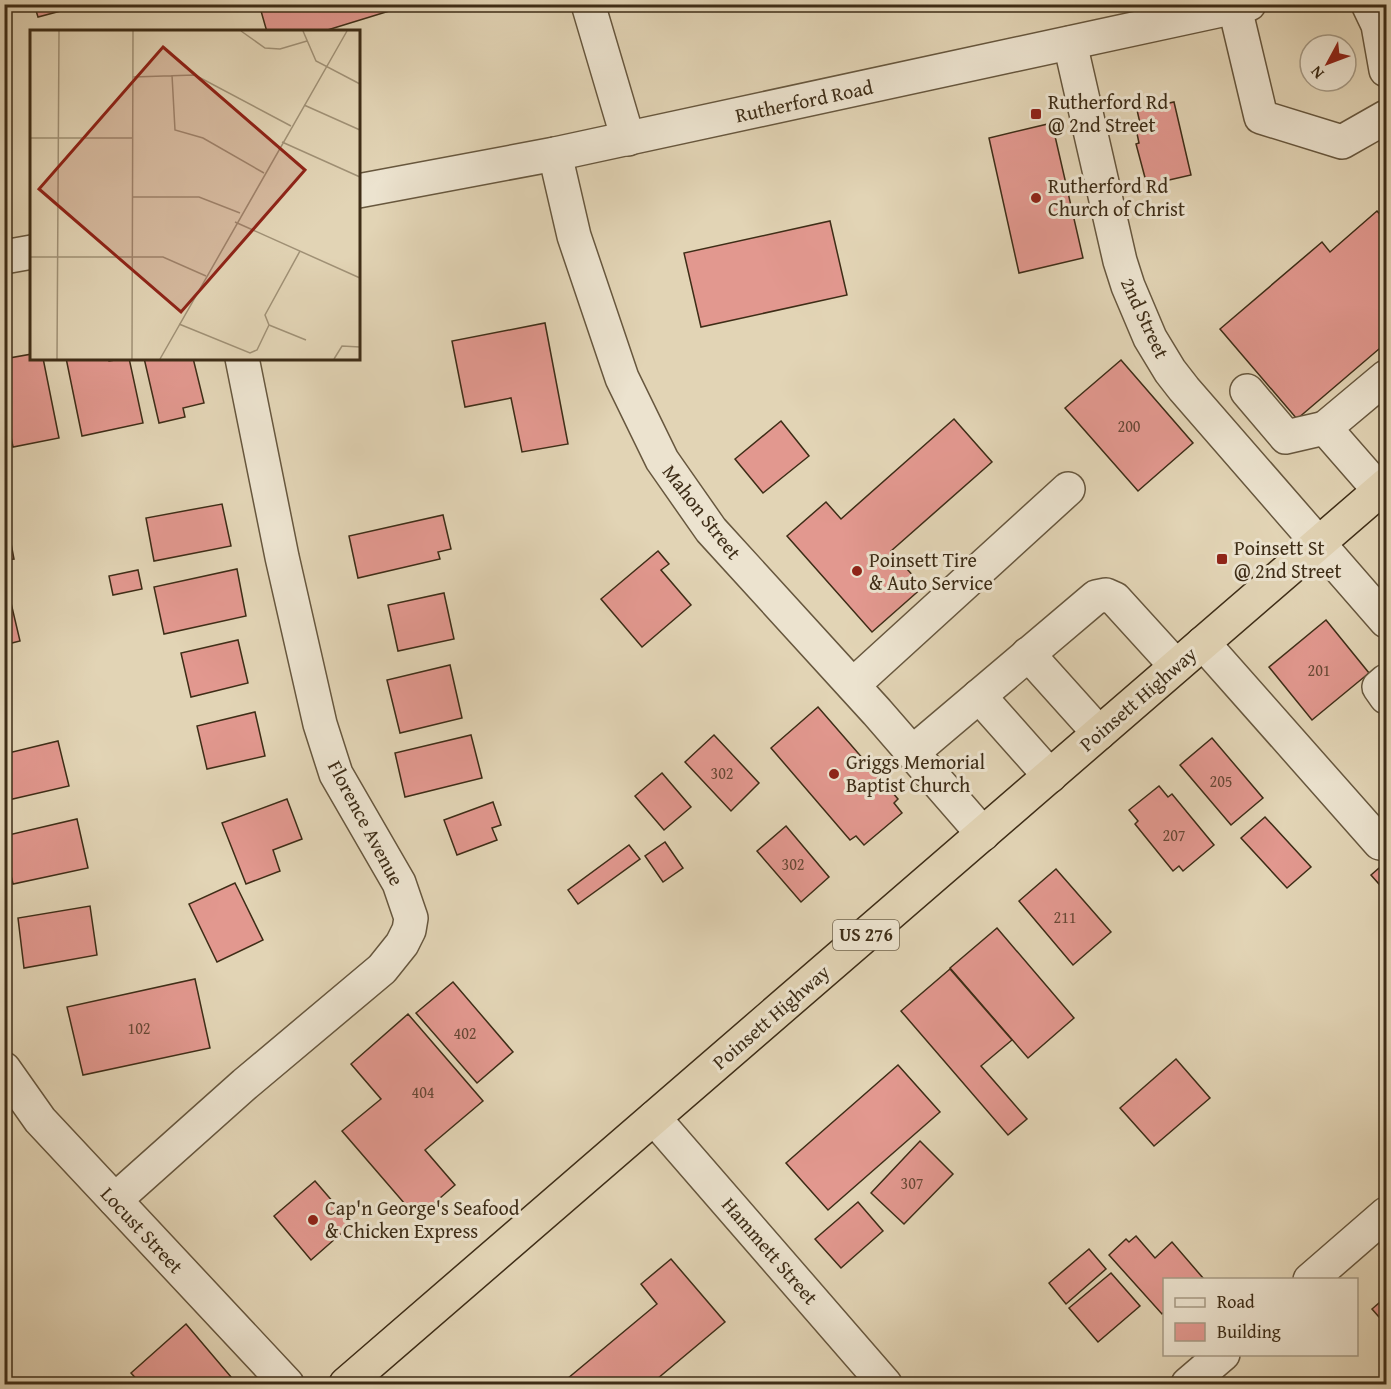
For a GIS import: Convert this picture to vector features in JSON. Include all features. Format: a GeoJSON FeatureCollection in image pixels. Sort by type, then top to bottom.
{"type":"FeatureCollection","features":[{"type":"Feature","properties":{"kind":"highway","name":"Poinsett Highway"},"geometry":{"type":"LineString","coordinates":[[346,1384],[1383,488]]}},
{"type":"Feature","properties":{"kind":"street"},"geometry":{"type":"LineString","coordinates":[[588,4],[628,139]]}},
{"type":"Feature","properties":{"kind":"street"},"geometry":{"type":"LineString","coordinates":[[1368,4],[1378,25],[1386,70]]}},
{"type":"Feature","properties":{"kind":"street"},"geometry":{"type":"LineString","coordinates":[[1242,6],[1261,117],[1342,142],[1386,117]]}},
{"type":"Feature","properties":{"kind":"street","name":"Rutherford Road"},"geometry":{"type":"LineString","coordinates":[[360,191],[628,139],[1070,43],[1188,11],[1242,6]]}},
{"type":"Feature","properties":{"kind":"street","name":"2nd Street"},"geometry":{"type":"LineString","coordinates":[[1070,43],[1120,261],[1150,338],[1170,370],[1386,621]]}},
{"type":"Feature","properties":{"kind":"street","name":"Mahon Street"},"geometry":{"type":"LineString","coordinates":[[555,154],[574,236],[622,378],[662,460],[711,530],[913,752],[983,834]]}},
{"type":"Feature","properties":{"kind":"street"},"geometry":{"type":"LineString","coordinates":[[4,257],[30,252]]}},
{"type":"Feature","properties":{"kind":"street","name":"Florence Avenue"},"geometry":{"type":"LineString","coordinates":[[115,1200],[245,1084],[382,969],[402,944],[409,930],[411,918],[399,883],[336,774],[323,734],[282,557],[242,360]]}},
{"type":"Feature","properties":{"kind":"street"},"geometry":{"type":"LineString","coordinates":[[1253,467],[1286,437],[1325,428],[1386,377]]}},
{"type":"Feature","properties":{"kind":"street"},"geometry":{"type":"LineString","coordinates":[[1247,391],[1286,437]]}},
{"type":"Feature","properties":{"kind":"street"},"geometry":{"type":"LineString","coordinates":[[1325,428],[1383,488]]}},
{"type":"Feature","properties":{"kind":"street"},"geometry":{"type":"LineString","coordinates":[[853,685],[1068,489]]}},
{"type":"Feature","properties":{"kind":"street"},"geometry":{"type":"LineString","coordinates":[[913,752],[1096,597],[1106,595],[1115,599],[1176,666]]}},
{"type":"Feature","properties":{"kind":"street"},"geometry":{"type":"LineString","coordinates":[[1203,643],[1380,843],[1386,838]]}},
{"type":"Feature","properties":{"kind":"street"},"geometry":{"type":"LineString","coordinates":[[1028,654],[1100,733]]}},
{"type":"Feature","properties":{"kind":"street"},"geometry":{"type":"LineString","coordinates":[[1386,681],[1379,687],[1386,697]]}},
{"type":"Feature","properties":{"kind":"street"},"geometry":{"type":"LineString","coordinates":[[979,696],[1050,776]]}},
{"type":"Feature","properties":{"kind":"street","name":"Locust Street"},"geometry":{"type":"LineString","coordinates":[[4,1069],[40,1120],[287,1384]]}},
{"type":"Feature","properties":{"kind":"street","name":"Hammett Street"},"geometry":{"type":"LineString","coordinates":[[654,1118],[885,1384]]}},
{"type":"Feature","properties":{"kind":"street"},"geometry":{"type":"LineString","coordinates":[[1312,1278],[1386,1214]]}},
{"type":"Feature","properties":{"kind":"street"},"geometry":{"type":"LineString","coordinates":[[1188,1384],[1221,1356]]}},
{"type":"Feature","properties":{"kind":"building"},"geometry":{"type":"Polygon","coordinates":[[[34,4],[87,4],[38,17],[34,4]]]}},
{"type":"Feature","properties":{"kind":"building"},"geometry":{"type":"Polygon","coordinates":[[[259,4],[412,4],[328,30],[266,30],[259,4]]]}},
{"type":"Feature","properties":{"kind":"building"},"geometry":{"type":"Polygon","coordinates":[[[1174,102],[1191,175],[1147,185],[1136,144],[1139,143],[1135,124],[1140,123],[1137,110],[1174,102]]]}},
{"type":"Feature","properties":{"kind":"building","name":"Rutherford Rd Church of Christ"},"geometry":{"type":"Polygon","coordinates":[[[1052,123],[1083,258],[1019,273],[989,138],[1052,123]]]}},
{"type":"Feature","properties":{"kind":"building"},"geometry":{"type":"Polygon","coordinates":[[[1377,211],[1386,221],[1386,343],[1297,419],[1220,329],[1322,242],[1330,252],[1377,211]]]}},
{"type":"Feature","properties":{"kind":"building"},"geometry":{"type":"Polygon","coordinates":[[[830,221],[847,295],[701,327],[684,253],[830,221]]]}},
{"type":"Feature","properties":{"kind":"building"},"geometry":{"type":"Polygon","coordinates":[[[545,323],[568,444],[522,452],[511,398],[465,407],[452,341],[545,323]]]}},
{"type":"Feature","properties":{"kind":"building"},"geometry":{"type":"Polygon","coordinates":[[[30,354],[30,360],[43,360],[59,438],[13,447],[4,402],[4,359],[30,354]]]}},
{"type":"Feature","properties":{"kind":"building"},"geometry":{"type":"Polygon","coordinates":[[[66,360],[129,360],[143,423],[82,436],[66,360]]]}},
{"type":"Feature","properties":{"kind":"building"},"geometry":{"type":"Polygon","coordinates":[[[144,360],[193,360],[204,403],[183,408],[185,417],[159,423],[144,360]]]}},
{"type":"Feature","properties":{"kind":"building"},"geometry":{"type":"Polygon","coordinates":[[[1121,360],[1193,443],[1138,491],[1065,408],[1121,360]]]}},
{"type":"Feature","properties":{"kind":"building"},"geometry":{"type":"Polygon","coordinates":[[[954,419],[992,462],[891,551],[923,587],[872,632],[787,536],[826,502],[841,519],[954,419]]]}},
{"type":"Feature","properties":{"kind":"building"},"geometry":{"type":"Polygon","coordinates":[[[781,421],[809,456],[763,493],[735,459],[781,421]]]}},
{"type":"Feature","properties":{"kind":"building"},"geometry":{"type":"Polygon","coordinates":[[[222,504],[231,546],[154,561],[146,518],[222,504]]]}},
{"type":"Feature","properties":{"kind":"building"},"geometry":{"type":"Polygon","coordinates":[[[443,515],[451,549],[438,552],[440,559],[358,578],[349,536],[443,515]]]}},
{"type":"Feature","properties":{"kind":"building"},"geometry":{"type":"Polygon","coordinates":[[[4,517],[6,517],[14,559],[4,560],[4,517]]]}},
{"type":"Feature","properties":{"kind":"building"},"geometry":{"type":"Polygon","coordinates":[[[658,551],[669,564],[661,570],[691,605],[642,647],[601,599],[658,551]]]}},
{"type":"Feature","properties":{"kind":"building"},"geometry":{"type":"Polygon","coordinates":[[[237,569],[246,616],[164,634],[154,587],[237,569]]]}},
{"type":"Feature","properties":{"kind":"building"},"geometry":{"type":"Polygon","coordinates":[[[138,570],[142,589],[113,595],[109,576],[138,570]]]}},
{"type":"Feature","properties":{"kind":"building"},"geometry":{"type":"Polygon","coordinates":[[[444,593],[454,639],[398,651],[388,605],[444,593]]]}},
{"type":"Feature","properties":{"kind":"building"},"geometry":{"type":"Polygon","coordinates":[[[11,603],[20,641],[4,645],[4,604],[11,603]]]}},
{"type":"Feature","properties":{"kind":"building"},"geometry":{"type":"Polygon","coordinates":[[[1326,620],[1369,673],[1312,720],[1269,667],[1326,620]]]}},
{"type":"Feature","properties":{"kind":"building"},"geometry":{"type":"Polygon","coordinates":[[[238,640],[248,683],[191,697],[181,653],[238,640]]]}},
{"type":"Feature","properties":{"kind":"building"},"geometry":{"type":"Polygon","coordinates":[[[450,665],[462,718],[400,733],[387,680],[450,665]]]}},
{"type":"Feature","properties":{"kind":"building","name":"Griggs Memorial Baptist Church"},"geometry":{"type":"Polygon","coordinates":[[[818,707],[898,799],[894,803],[902,813],[864,845],[856,836],[850,840],[771,748],[818,707]]]}},
{"type":"Feature","properties":{"kind":"building"},"geometry":{"type":"Polygon","coordinates":[[[255,712],[265,756],[207,769],[197,726],[255,712]]]}},
{"type":"Feature","properties":{"kind":"building"},"geometry":{"type":"Polygon","coordinates":[[[471,735],[482,778],[405,797],[395,753],[471,735]]]}},
{"type":"Feature","properties":{"kind":"building"},"geometry":{"type":"Polygon","coordinates":[[[714,735],[759,783],[731,811],[685,762],[714,735]]]}},
{"type":"Feature","properties":{"kind":"building"},"geometry":{"type":"Polygon","coordinates":[[[1212,738],[1263,798],[1231,825],[1180,765],[1212,738]]]}},
{"type":"Feature","properties":{"kind":"building"},"geometry":{"type":"Polygon","coordinates":[[[58,741],[69,786],[4,801],[4,754],[58,741]]]}},
{"type":"Feature","properties":{"kind":"building"},"geometry":{"type":"Polygon","coordinates":[[[662,773],[691,807],[664,830],[635,796],[662,773]]]}},
{"type":"Feature","properties":{"kind":"building"},"geometry":{"type":"Polygon","coordinates":[[[1159,786],[1168,797],[1172,794],[1214,845],[1183,871],[1179,866],[1173,871],[1135,824],[1138,821],[1129,810],[1159,786]]]}},
{"type":"Feature","properties":{"kind":"building"},"geometry":{"type":"Polygon","coordinates":[[[287,799],[302,839],[273,850],[280,871],[246,884],[222,823],[287,799]]]}},
{"type":"Feature","properties":{"kind":"building"},"geometry":{"type":"Polygon","coordinates":[[[493,802],[501,825],[492,828],[497,840],[457,855],[444,820],[493,802]]]}},
{"type":"Feature","properties":{"kind":"building"},"geometry":{"type":"Polygon","coordinates":[[[1265,817],[1311,867],[1287,888],[1241,838],[1265,817]]]}},
{"type":"Feature","properties":{"kind":"building"},"geometry":{"type":"Polygon","coordinates":[[[77,819],[88,868],[13,884],[4,846],[4,836],[77,819]]]}},
{"type":"Feature","properties":{"kind":"building"},"geometry":{"type":"Polygon","coordinates":[[[786,826],[829,877],[801,902],[757,851],[786,826]]]}},
{"type":"Feature","properties":{"kind":"building"},"geometry":{"type":"Polygon","coordinates":[[[665,842],[683,868],[663,882],[645,856],[665,842]]]}},
{"type":"Feature","properties":{"kind":"building"},"geometry":{"type":"Polygon","coordinates":[[[629,845],[640,859],[578,904],[568,890],[629,845]]]}},
{"type":"Feature","properties":{"kind":"building"},"geometry":{"type":"Polygon","coordinates":[[[1386,862],[1386,892],[1371,875],[1386,862]]]}},
{"type":"Feature","properties":{"kind":"building"},"geometry":{"type":"Polygon","coordinates":[[[1056,869],[1111,932],[1073,965],[1019,901],[1056,869]]]}},
{"type":"Feature","properties":{"kind":"building"},"geometry":{"type":"Polygon","coordinates":[[[235,883],[263,940],[217,962],[189,904],[235,883]]]}},
{"type":"Feature","properties":{"kind":"building"},"geometry":{"type":"Polygon","coordinates":[[[90,906],[97,955],[24,968],[18,918],[90,906]]]}},
{"type":"Feature","properties":{"kind":"building"},"geometry":{"type":"Polygon","coordinates":[[[997,928],[1074,1018],[1028,1058],[950,968],[997,928]]]}},
{"type":"Feature","properties":{"kind":"building"},"geometry":{"type":"Polygon","coordinates":[[[950,969],[1012,1040],[981,1066],[1027,1119],[1008,1135],[901,1011],[950,969]]]}},
{"type":"Feature","properties":{"kind":"building"},"geometry":{"type":"Polygon","coordinates":[[[195,979],[210,1048],[83,1075],[67,1007],[195,979]]]}},
{"type":"Feature","properties":{"kind":"building"},"geometry":{"type":"Polygon","coordinates":[[[453,982],[513,1052],[477,1083],[416,1013],[453,982]]]}},
{"type":"Feature","properties":{"kind":"building"},"geometry":{"type":"Polygon","coordinates":[[[408,1014],[483,1101],[425,1150],[455,1185],[417,1218],[342,1131],[381,1099],[351,1064],[408,1014]]]}},
{"type":"Feature","properties":{"kind":"building"},"geometry":{"type":"Polygon","coordinates":[[[1176,1059],[1210,1098],[1154,1146],[1120,1108],[1176,1059]]]}},
{"type":"Feature","properties":{"kind":"building"},"geometry":{"type":"Polygon","coordinates":[[[898,1065],[940,1112],[828,1210],[786,1163],[898,1065]]]}},
{"type":"Feature","properties":{"kind":"building"},"geometry":{"type":"Polygon","coordinates":[[[920,1141],[953,1174],[904,1224],[871,1193],[920,1141]]]}},
{"type":"Feature","properties":{"kind":"building","name":"Cap'n George's Seafood & Chicken Express"},"geometry":{"type":"Polygon","coordinates":[[[315,1181],[352,1224],[311,1260],[274,1216],[315,1181]]]}},
{"type":"Feature","properties":{"kind":"building"},"geometry":{"type":"Polygon","coordinates":[[[858,1202],[883,1231],[841,1268],[815,1239],[858,1202]]]}},
{"type":"Feature","properties":{"kind":"building"},"geometry":{"type":"Polygon","coordinates":[[[1136,1236],[1155,1258],[1172,1242],[1203,1278],[1163,1278],[1162,1314],[1109,1255],[1126,1239],[1129,1242],[1136,1236]]]}},
{"type":"Feature","properties":{"kind":"building"},"geometry":{"type":"Polygon","coordinates":[[[1089,1249],[1106,1269],[1066,1304],[1049,1283],[1089,1249]]]}},
{"type":"Feature","properties":{"kind":"building"},"geometry":{"type":"Polygon","coordinates":[[[671,1259],[725,1322],[651,1384],[561,1384],[657,1304],[641,1284],[671,1259]]]}},
{"type":"Feature","properties":{"kind":"building"},"geometry":{"type":"Polygon","coordinates":[[[1111,1273],[1140,1306],[1098,1342],[1069,1308],[1111,1273]]]}},
{"type":"Feature","properties":{"kind":"building"},"geometry":{"type":"Polygon","coordinates":[[[1386,1297],[1386,1325],[1372,1309],[1386,1297]]]}},
{"type":"Feature","properties":{"kind":"building"},"geometry":{"type":"Polygon","coordinates":[[[186,1324],[237,1384],[141,1384],[131,1373],[186,1324]]]}},
{"type":"Feature","properties":{"kind":"place","name":"Rutherford Rd @ 2nd Street"},"geometry":{"type":"Point","coordinates":[1036,114]}},
{"type":"Feature","properties":{"kind":"place","name":"Rutherford Rd Church of Christ"},"geometry":{"type":"Point","coordinates":[1036,198]}},
{"type":"Feature","properties":{"kind":"place","name":"Poinsett St @ 2nd Street"},"geometry":{"type":"Point","coordinates":[1222,559]}},
{"type":"Feature","properties":{"kind":"place","name":"Poinsett Tire & Auto Service"},"geometry":{"type":"Point","coordinates":[857,571]}},
{"type":"Feature","properties":{"kind":"place","name":"Griggs Memorial Baptist Church"},"geometry":{"type":"Point","coordinates":[834,774]}},
{"type":"Feature","properties":{"kind":"place","name":"Cap'n George's Seafood & Chicken Express"},"geometry":{"type":"Point","coordinates":[313,1220]}}]}
